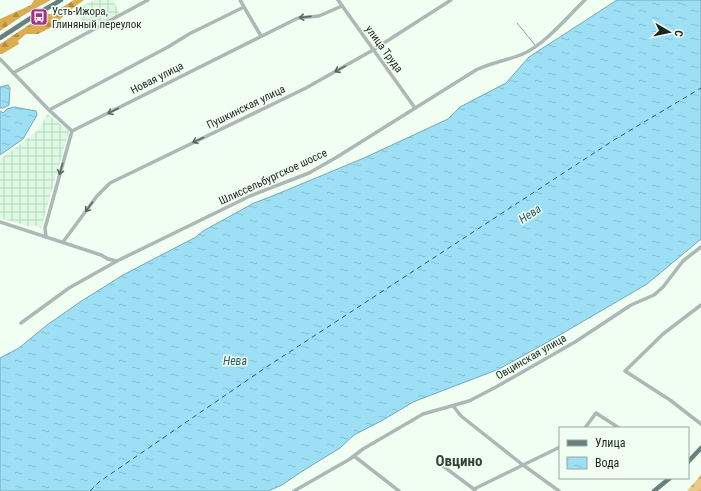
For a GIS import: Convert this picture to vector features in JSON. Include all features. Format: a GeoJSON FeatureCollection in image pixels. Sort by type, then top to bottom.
{"type":"FeatureCollection","features":[{"type":"Feature","properties":{"kind":"main road"},"geometry":{"type":"LineString","coordinates":[[0,38],[61,0]]}},
{"type":"Feature","properties":{"kind":"main road"},"geometry":{"type":"LineString","coordinates":[[689,461],[701,448]]}},
{"type":"Feature","properties":{"kind":"main road"},"geometry":{"type":"LineString","coordinates":[[654,491],[669,479]]}},
{"type":"Feature","properties":{"kind":"street"},"geometry":{"type":"LineString","coordinates":[[12,73],[148,0]]}},
{"type":"Feature","properties":{"kind":"street"},"geometry":{"type":"LineString","coordinates":[[240,0],[261,36]]}},
{"type":"Feature","properties":{"kind":"street","name":"улица Труда"},"geometry":{"type":"LineString","coordinates":[[338,0],[415,108]]}},
{"type":"Feature","properties":{"kind":"street","name":"Пушкинская улица"},"geometry":{"type":"LineString","coordinates":[[63,242],[97,196],[110,183],[306,88],[374,50],[451,0]]}},
{"type":"Feature","properties":{"kind":"street","name":"Шлиссельбургское шоссе"},"geometry":{"type":"LineString","coordinates":[[21,323],[69,288],[117,261],[250,196],[309,172],[338,157],[476,70],[492,63],[525,53],[544,40],[585,0]]}},
{"type":"Feature","properties":{"kind":"street","name":"Новая улица"},"geometry":{"type":"LineString","coordinates":[[72,131],[298,18],[319,16],[342,6]]}},
{"type":"Feature","properties":{"kind":"street"},"geometry":{"type":"LineString","coordinates":[[49,110],[168,47],[189,34],[244,7]]}},
{"type":"Feature","properties":{"kind":"street"},"geometry":{"type":"LineString","coordinates":[[0,59],[12,73],[72,131],[45,228],[46,237]]}},
{"type":"Feature","properties":{"kind":"street"},"geometry":{"type":"LineString","coordinates":[[0,222],[34,232],[117,261]]}},
{"type":"Feature","properties":{"kind":"street"},"geometry":{"type":"LineString","coordinates":[[34,232],[45,228]]}},
{"type":"Feature","properties":{"kind":"street","name":"Овцинская улица"},"geometry":{"type":"LineString","coordinates":[[294,491],[354,456],[362,449],[423,414],[469,401],[575,342],[631,305],[654,295],[663,288],[683,261],[701,247]]}},
{"type":"Feature","properties":{"kind":"street"},"geometry":{"type":"LineString","coordinates":[[701,305],[663,334],[625,370],[670,400],[701,424]]}},
{"type":"Feature","properties":{"kind":"street"},"geometry":{"type":"LineString","coordinates":[[454,406],[461,416],[523,465],[559,491]]}},
{"type":"Feature","properties":{"kind":"street"},"geometry":{"type":"LineString","coordinates":[[586,427],[596,413],[617,427]]}},
{"type":"Feature","properties":{"kind":"street"},"geometry":{"type":"LineString","coordinates":[[439,463],[475,490],[559,448]]}},
{"type":"Feature","properties":{"kind":"street"},"geometry":{"type":"LineString","coordinates":[[354,456],[399,491]]}},
{"type":"Feature","properties":{"kind":"shaded area"},"geometry":{"type":"Polygon","coordinates":[[[94,0],[113,0],[120,14],[86,31],[76,10],[94,0]]]}},
{"type":"Feature","properties":{"kind":"shaded area"},"geometry":{"type":"Polygon","coordinates":[[[47,114],[69,131],[41,228],[0,218],[0,159],[41,127],[47,114]]]}},
{"type":"Feature","properties":{"kind":"green space"},"geometry":{"type":"Polygon","coordinates":[[[34,0],[51,0],[27,13],[0,31],[0,19],[31,5],[34,0]]]}},
{"type":"Feature","properties":{"kind":"green space"},"geometry":{"type":"Polygon","coordinates":[[[74,0],[84,0],[65,14],[50,28],[38,34],[26,34],[18,41],[19,44],[0,54],[0,44],[38,19],[40,21],[43,19],[42,17],[47,14],[51,14],[74,0]]]}},
{"type":"Feature","properties":{"kind":"green space"},"geometry":{"type":"Polygon","coordinates":[[[701,475],[701,491],[687,491],[700,476],[701,475]]]}},
{"type":"Feature","properties":{"kind":"water","name":"Нева"},"geometry":{"type":"Polygon","coordinates":[[[617,0],[701,0],[701,239],[647,284],[499,369],[413,402],[354,435],[340,448],[282,485],[268,491],[0,491],[0,358],[19,348],[47,325],[123,275],[196,237],[203,231],[254,203],[364,158],[448,119],[460,107],[506,83],[529,57],[617,0]]]}},
{"type":"Feature","properties":{"kind":"water"},"geometry":{"type":"Polygon","coordinates":[[[8,85],[10,88],[9,105],[0,108],[0,87],[8,85]]]}},
{"type":"Feature","properties":{"kind":"water"},"geometry":{"type":"Polygon","coordinates":[[[14,107],[36,111],[37,115],[23,139],[0,155],[0,111],[3,113],[7,109],[14,107]]]}},
{"type":"Feature","properties":{"kind":"waterway"},"geometry":{"type":"LineString","coordinates":[[517,23],[535,45]]}},
{"type":"Feature","properties":{"kind":"ferry route"},"geometry":{"type":"LineString","coordinates":[[90,491],[99,482],[265,368],[614,140],[701,88]]}},
{"type":"Feature","properties":{"kind":"place","name":"Усть-Ижора, Глиняный переулок"},"geometry":{"type":"Point","coordinates":[39,17]}},
{"type":"Feature","properties":{"kind":"district","name":"Овцино"},"geometry":{"type":"Point","coordinates":[459,461]}}]}
